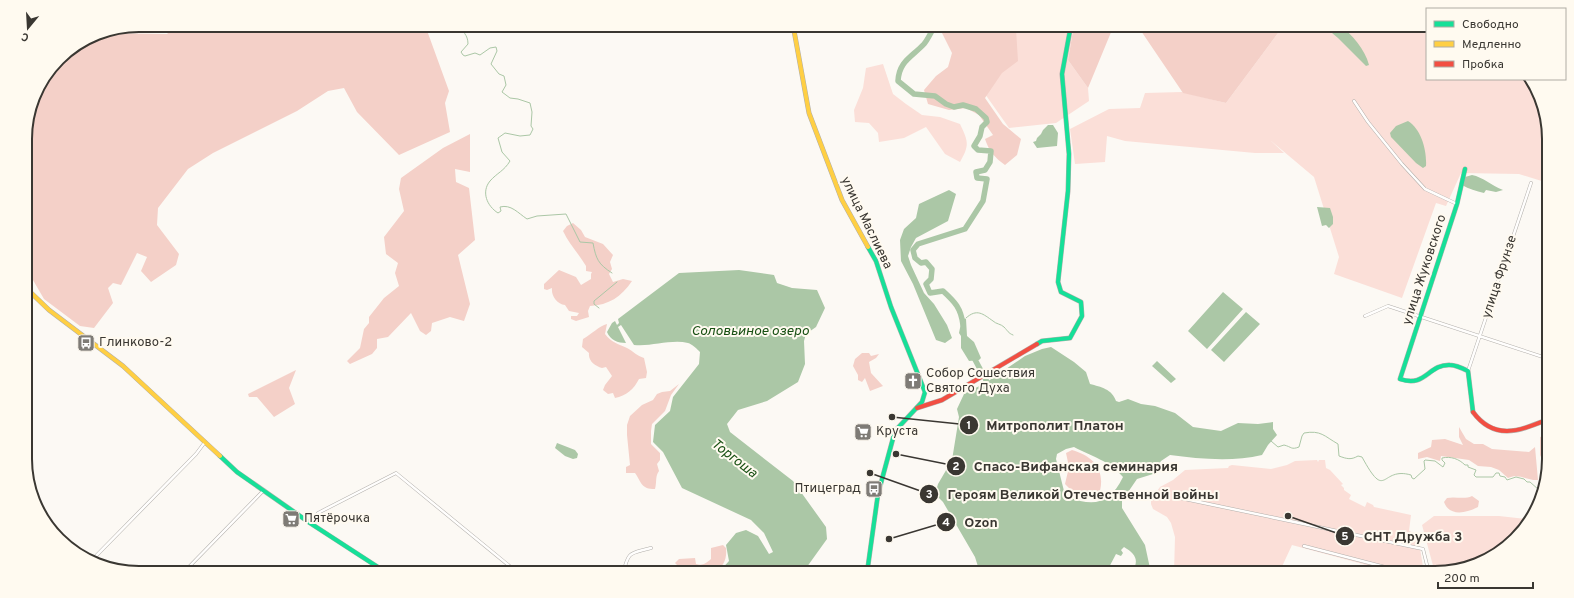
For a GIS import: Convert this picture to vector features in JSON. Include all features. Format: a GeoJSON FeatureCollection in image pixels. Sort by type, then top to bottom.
{"type":"FeatureCollection","features":[{"type":"Feature","properties":{"kind":"street","name":"улица Маслиева"},"geometry":{"type":"LineString","coordinates":[[794,32],[807,108],[842,200],[876,261],[891,307],[925,392],[922,402],[916,408]]}},
{"type":"Feature","properties":{"kind":"street"},"geometry":{"type":"LineString","coordinates":[[868,566],[878,494],[895,431],[916,408],[942,400],[989,374],[1016,355],[1042,340],[1070,338],[1082,316],[1081,302],[1061,292],[1058,282],[1068,191],[1069,154],[1062,74],[1070,32]]}},
{"type":"Feature","properties":{"kind":"street"},"geometry":{"type":"LineString","coordinates":[[1354,102],[1397,158],[1425,188],[1457,204]]}},
{"type":"Feature","properties":{"kind":"street","name":"улица Жуковского"},"geometry":{"type":"LineString","coordinates":[[1465,169],[1457,204],[1400,378],[1413,382],[1418,381],[1445,365],[1452,365],[1468,371]]}},
{"type":"Feature","properties":{"kind":"street","name":"улица Фрунзе"},"geometry":{"type":"LineString","coordinates":[[1468,371],[1531,182]]}},
{"type":"Feature","properties":{"kind":"street"},"geometry":{"type":"LineString","coordinates":[[32,294],[49,310],[123,366],[237,472],[375,566]]}},
{"type":"Feature","properties":{"kind":"street"},"geometry":{"type":"LineString","coordinates":[[1365,316],[1388,306],[1542,357]]}},
{"type":"Feature","properties":{"kind":"street"},"geometry":{"type":"LineString","coordinates":[[1468,371],[1473,411],[1478,418],[1486,424],[1496,429],[1508,432],[1542,422]]}},
{"type":"Feature","properties":{"kind":"street"},"geometry":{"type":"LineString","coordinates":[[95,556],[196,454],[205,442]]}},
{"type":"Feature","properties":{"kind":"street"},"geometry":{"type":"LineString","coordinates":[[310,523],[318,513],[396,473],[509,566]]}},
{"type":"Feature","properties":{"kind":"street"},"geometry":{"type":"LineString","coordinates":[[190,566],[264,490]]}},
{"type":"Feature","properties":{"kind":"street"},"geometry":{"type":"LineString","coordinates":[[1180,498],[1423,549],[1427,566]]}},
{"type":"Feature","properties":{"kind":"street"},"geometry":{"type":"LineString","coordinates":[[1304,546],[1381,566]]}},
{"type":"Feature","properties":{"kind":"street"},"geometry":{"type":"LineString","coordinates":[[625,566],[627,558],[631,554],[651,548]]}},
{"type":"Feature","properties":{"kind":"shaded area"},"geometry":{"type":"Polygon","coordinates":[[[169,32],[428,32],[449,91],[445,103],[450,132],[399,155],[357,112],[344,88],[328,91],[297,111],[213,153],[188,169],[158,208],[157,225],[179,254],[176,265],[151,282],[141,271],[147,257],[137,253],[121,285],[113,283],[108,288],[113,303],[94,328],[80,326],[44,299],[32,278],[32,132],[36,111],[46,85],[54,74],[63,63],[85,46],[118,34],[167,34],[169,32]]]}},
{"type":"Feature","properties":{"kind":"shaded area"},"geometry":{"type":"Polygon","coordinates":[[[942,32],[1016,32],[1018,61],[1002,73],[985,98],[1003,124],[1021,139],[1017,155],[1005,165],[990,151],[985,139],[993,135],[979,115],[966,108],[949,110],[928,104],[924,90],[936,76],[948,67],[952,53],[942,32]]]}},
{"type":"Feature","properties":{"kind":"shaded area"},"geometry":{"type":"Polygon","coordinates":[[[1000,32],[1073,32],[1068,60],[1088,88],[1089,101],[1056,123],[1009,128],[985,94],[1000,32]]]}},
{"type":"Feature","properties":{"kind":"shaded area"},"geometry":{"type":"Polygon","coordinates":[[[1073,32],[1111,32],[1088,88],[1068,60],[1073,32]]]}},
{"type":"Feature","properties":{"kind":"shaded area"},"geometry":{"type":"Polygon","coordinates":[[[1142,32],[1279,32],[1226,103],[1183,93],[1142,32]]]}},
{"type":"Feature","properties":{"kind":"shaded area"},"geometry":{"type":"Polygon","coordinates":[[[1279,32],[1426,32],[1426,80],[1525,80],[1534,98],[1541,125],[1542,181],[1519,174],[1461,173],[1446,206],[1436,203],[1402,298],[1334,274],[1339,257],[1314,177],[1270,140],[1284,153],[1255,153],[1125,141],[1107,136],[1105,162],[1075,164],[1070,129],[1109,109],[1140,108],[1145,93],[1182,92],[1226,103],[1279,32]]]}},
{"type":"Feature","properties":{"kind":"shaded area"},"geometry":{"type":"Polygon","coordinates":[[[883,64],[893,94],[922,115],[940,117],[960,124],[965,135],[967,147],[960,162],[945,154],[926,127],[904,138],[879,142],[878,133],[869,123],[855,122],[854,110],[863,88],[866,68],[883,64]]]}},
{"type":"Feature","properties":{"kind":"shaded area"},"geometry":{"type":"Polygon","coordinates":[[[470,134],[470,172],[455,169],[456,182],[469,188],[475,240],[458,255],[470,304],[464,321],[450,317],[432,323],[431,331],[426,335],[420,331],[411,313],[388,337],[377,339],[377,348],[372,354],[350,364],[347,361],[360,348],[364,329],[369,323],[369,317],[384,298],[399,286],[395,273],[398,263],[386,254],[384,237],[404,211],[399,189],[401,178],[443,148],[470,134]]]}},
{"type":"Feature","properties":{"kind":"shaded area"},"geometry":{"type":"Polygon","coordinates":[[[573,223],[581,230],[585,237],[603,244],[613,255],[610,262],[612,269],[609,274],[613,282],[623,279],[632,281],[619,296],[609,302],[590,306],[588,311],[589,317],[576,321],[571,319],[571,316],[577,316],[579,313],[569,311],[565,305],[557,301],[552,294],[552,288],[547,290],[544,289],[544,284],[559,270],[576,277],[581,285],[591,279],[592,272],[586,271],[586,266],[563,231],[567,226],[573,223]]]}},
{"type":"Feature","properties":{"kind":"shaded area"},"geometry":{"type":"Polygon","coordinates":[[[607,324],[605,334],[607,337],[644,358],[647,372],[646,378],[639,379],[629,392],[623,396],[615,398],[613,393],[608,394],[603,390],[612,376],[606,367],[602,368],[592,363],[589,353],[582,347],[583,339],[601,326],[607,324]]]}},
{"type":"Feature","properties":{"kind":"shaded area"},"geometry":{"type":"Polygon","coordinates":[[[862,353],[869,353],[871,356],[879,354],[876,358],[869,362],[871,373],[883,386],[870,391],[865,378],[862,382],[858,380],[858,375],[853,366],[855,359],[862,353]]]}},
{"type":"Feature","properties":{"kind":"shaded area"},"geometry":{"type":"Polygon","coordinates":[[[296,370],[289,388],[295,404],[274,417],[257,397],[249,397],[248,394],[296,370]]]}},
{"type":"Feature","properties":{"kind":"shaded area"},"geometry":{"type":"Polygon","coordinates":[[[679,384],[671,395],[665,411],[652,424],[651,444],[660,453],[660,460],[657,464],[659,471],[655,489],[650,489],[642,485],[635,473],[626,473],[626,467],[630,465],[627,425],[630,416],[642,405],[653,400],[657,394],[670,391],[679,384]]]}},
{"type":"Feature","properties":{"kind":"shaded area"},"geometry":{"type":"Polygon","coordinates":[[[1459,427],[1466,439],[1474,444],[1483,444],[1492,449],[1529,452],[1535,447],[1538,480],[1516,476],[1508,478],[1499,470],[1491,467],[1478,466],[1469,460],[1441,456],[1440,461],[1427,457],[1418,459],[1418,453],[1431,447],[1432,440],[1445,439],[1463,445],[1459,437],[1459,427]]]}},
{"type":"Feature","properties":{"kind":"shaded area"},"geometry":{"type":"Polygon","coordinates":[[[1542,436],[1542,459],[1540,455],[1540,437],[1542,436]]]}},
{"type":"Feature","properties":{"kind":"shaded area"},"geometry":{"type":"Polygon","coordinates":[[[1072,450],[1086,456],[1096,464],[1099,470],[1101,476],[1100,491],[1092,496],[1081,491],[1072,491],[1065,484],[1069,467],[1066,453],[1072,450]]]}},
{"type":"Feature","properties":{"kind":"shaded area"},"geometry":{"type":"Polygon","coordinates":[[[1317,460],[1318,462],[1319,460],[1325,460],[1326,468],[1330,470],[1343,484],[1341,485],[1344,490],[1351,495],[1349,499],[1365,507],[1367,502],[1374,507],[1411,515],[1409,531],[1414,533],[1413,538],[1419,542],[1423,566],[1370,566],[1292,545],[1282,566],[1174,566],[1175,537],[1171,523],[1167,517],[1153,509],[1151,504],[1151,499],[1160,487],[1173,480],[1185,470],[1228,468],[1232,465],[1271,469],[1287,465],[1295,461],[1317,460]]]}},
{"type":"Feature","properties":{"kind":"shaded area"},"geometry":{"type":"Polygon","coordinates":[[[1472,496],[1479,501],[1478,507],[1469,511],[1454,512],[1446,507],[1444,502],[1447,498],[1466,498],[1472,496]]]}},
{"type":"Feature","properties":{"kind":"shaded area"},"geometry":{"type":"Polygon","coordinates":[[[1434,516],[1499,516],[1524,519],[1511,535],[1489,552],[1463,562],[1442,566],[1433,566],[1422,525],[1434,516]]]}},
{"type":"Feature","properties":{"kind":"shaded area"},"geometry":{"type":"Polygon","coordinates":[[[723,545],[726,548],[726,556],[722,566],[678,566],[675,563],[679,559],[695,558],[696,564],[698,565],[706,563],[711,559],[711,548],[723,545]]]}},
{"type":"Feature","properties":{"kind":"water"},"geometry":{"type":"Polygon","coordinates":[[[1330,32],[1348,32],[1358,43],[1369,65],[1366,66],[1330,32]]]}},
{"type":"Feature","properties":{"kind":"water"},"geometry":{"type":"Polygon","coordinates":[[[1408,121],[1416,129],[1422,140],[1426,160],[1426,166],[1423,168],[1416,163],[1391,137],[1390,133],[1396,126],[1408,121]]]}},
{"type":"Feature","properties":{"kind":"water"},"geometry":{"type":"Polygon","coordinates":[[[1048,125],[1053,125],[1058,133],[1057,146],[1037,148],[1033,142],[1036,141],[1048,125]]]}},
{"type":"Feature","properties":{"kind":"water"},"geometry":{"type":"Polygon","coordinates":[[[1472,175],[1503,190],[1496,192],[1486,190],[1484,193],[1462,185],[1465,177],[1472,175]]]}},
{"type":"Feature","properties":{"kind":"water"},"geometry":{"type":"Polygon","coordinates":[[[949,190],[956,194],[948,221],[916,238],[908,256],[924,293],[934,304],[947,325],[952,338],[945,343],[936,340],[913,284],[901,261],[900,240],[904,229],[916,218],[919,204],[949,190]]]}},
{"type":"Feature","properties":{"kind":"water"},"geometry":{"type":"Polygon","coordinates":[[[1317,207],[1330,208],[1333,217],[1333,224],[1329,228],[1326,225],[1322,226],[1317,207]]]}},
{"type":"Feature","properties":{"kind":"water","name":"Соловьиное озеро"},"geometry":{"type":"Polygon","coordinates":[[[739,270],[774,275],[777,283],[792,288],[817,290],[825,308],[816,327],[806,334],[804,341],[805,364],[798,382],[767,401],[738,410],[727,424],[730,432],[793,481],[826,527],[827,539],[808,566],[724,566],[729,561],[726,545],[736,533],[746,530],[758,536],[769,554],[773,552],[764,533],[751,520],[682,488],[663,452],[653,442],[655,425],[670,411],[673,397],[699,364],[700,352],[691,344],[681,342],[634,345],[621,325],[618,327],[626,343],[615,340],[610,337],[607,332],[612,323],[615,321],[617,325],[619,323],[618,319],[679,273],[739,270]]]}},
{"type":"Feature","properties":{"kind":"water"},"geometry":{"type":"Polygon","coordinates":[[[1223,292],[1243,309],[1207,349],[1188,331],[1223,292]]]}},
{"type":"Feature","properties":{"kind":"water"},"geometry":{"type":"Polygon","coordinates":[[[1246,312],[1260,324],[1224,362],[1211,350],[1246,312]]]}},
{"type":"Feature","properties":{"kind":"water"},"geometry":{"type":"Polygon","coordinates":[[[962,318],[966,319],[967,336],[974,342],[981,358],[979,360],[969,361],[961,348],[961,336],[959,333],[962,318]]]}},
{"type":"Feature","properties":{"kind":"water"},"geometry":{"type":"Polygon","coordinates":[[[1051,347],[1086,372],[1090,384],[1109,391],[1116,401],[1119,402],[1128,399],[1141,404],[1155,406],[1175,413],[1193,427],[1221,431],[1238,423],[1258,424],[1273,422],[1273,429],[1277,435],[1262,455],[1239,459],[1204,459],[1170,455],[1161,461],[1153,474],[1137,479],[1122,501],[1122,508],[1145,545],[1150,566],[1135,566],[1136,561],[1134,555],[1124,547],[1121,550],[1123,553],[1121,556],[1116,554],[1110,566],[978,566],[975,557],[936,491],[938,484],[952,460],[959,417],[957,409],[964,394],[987,382],[1025,356],[1051,347]],[[1074,447],[1057,454],[1056,459],[1064,491],[1068,497],[1086,502],[1093,502],[1107,498],[1113,493],[1123,477],[1118,471],[1100,459],[1074,447]]]}},
{"type":"Feature","properties":{"kind":"water"},"geometry":{"type":"Polygon","coordinates":[[[1157,361],[1176,379],[1171,383],[1152,366],[1157,361]]]}},
{"type":"Feature","properties":{"kind":"water"},"geometry":{"type":"Polygon","coordinates":[[[557,443],[575,450],[578,454],[577,458],[573,459],[565,456],[555,448],[557,443]]]}},
{"type":"Feature","properties":{"kind":"waterway","name":"Торгоша"},"geometry":{"type":"LineString","coordinates":[[464,32],[468,44],[461,52],[463,55],[465,56],[475,53],[480,55],[490,48],[496,47],[497,51],[491,64],[499,74],[504,76],[506,85],[502,92],[510,98],[530,103],[532,112],[531,126],[533,129],[530,135],[520,136],[505,133],[498,138],[502,152],[510,161],[487,185],[486,198],[488,203],[498,213],[501,211],[500,207],[504,206],[511,208],[527,219],[537,216],[566,214],[580,242],[593,243],[598,261],[612,273]]}},
{"type":"Feature","properties":{"kind":"waterway"},"geometry":{"type":"LineString","coordinates":[[932,32],[924,44],[904,64],[899,74],[898,81],[914,94],[935,96],[946,104],[954,107],[963,105],[976,109],[986,118],[987,122],[982,127],[980,136],[974,146],[978,150],[991,151],[990,162],[985,170],[976,172],[977,178],[987,179],[983,201],[965,229],[918,244],[913,250],[915,258],[921,263],[926,262],[932,269],[931,279],[926,284],[930,293],[943,291],[954,302],[959,310],[963,325]]}},
{"type":"Feature","properties":{"kind":"waterway","name":"Торгоша"},"geometry":{"type":"LineString","coordinates":[[599,308],[594,304],[594,301],[617,282]]}},
{"type":"Feature","properties":{"kind":"waterway"},"geometry":{"type":"LineString","coordinates":[[966,318],[973,313],[980,313],[1003,326],[1013,335]]}},
{"type":"Feature","properties":{"kind":"waterway"},"geometry":{"type":"LineString","coordinates":[[972,354],[987,382]]}},
{"type":"Feature","properties":{"kind":"waterway"},"geometry":{"type":"LineString","coordinates":[[1271,441],[1278,447],[1284,445],[1294,448],[1299,447],[1304,433],[1319,433],[1338,444],[1339,456],[1349,459],[1358,456],[1362,457],[1370,471],[1380,481],[1394,475],[1401,474],[1411,475],[1414,479],[1425,469],[1425,460],[1435,461],[1443,467],[1445,463],[1442,458],[1445,457],[1460,461],[1465,465],[1468,465],[1468,467],[1476,470],[1474,475],[1476,477],[1493,477],[1496,473],[1499,473],[1500,476],[1505,477],[1507,480],[1516,477],[1524,479],[1538,489]]}},
{"type":"Feature","properties":{"kind":"traffic: fast"},"geometry":{"type":"LineString","coordinates":[[1037,344],[1042,341],[1070,338],[1082,316],[1081,302],[1061,292],[1058,282],[1068,191],[1069,154],[1062,74],[1070,32]]}},
{"type":"Feature","properties":{"kind":"traffic: fast"},"geometry":{"type":"LineString","coordinates":[[1465,169],[1457,204],[1400,379],[1409,381],[1416,380],[1443,366],[1452,365],[1464,369],[1468,371],[1473,412]]}},
{"type":"Feature","properties":{"kind":"traffic: fast"},"geometry":{"type":"LineString","coordinates":[[868,247],[876,261],[891,307],[925,392],[922,402],[895,431],[878,494],[868,566]]}},
{"type":"Feature","properties":{"kind":"traffic: fast"},"geometry":{"type":"LineString","coordinates":[[220,456],[237,472],[310,523],[376,566]]}},
{"type":"Feature","properties":{"kind":"traffic: slow"},"geometry":{"type":"LineString","coordinates":[[794,32],[809,113],[842,200],[868,247]]}},
{"type":"Feature","properties":{"kind":"traffic: slow"},"geometry":{"type":"LineString","coordinates":[[32,294],[49,310],[123,366],[220,456]]}},
{"type":"Feature","properties":{"kind":"traffic: jam"},"geometry":{"type":"LineString","coordinates":[[917,408],[942,400],[1037,344]]}},
{"type":"Feature","properties":{"kind":"traffic: jam"},"geometry":{"type":"LineString","coordinates":[[1473,412],[1481,421],[1490,427],[1499,430],[1518,430],[1542,422]]}},
{"type":"Feature","properties":{"kind":"place","name":"Глинково-2"},"geometry":{"type":"Point","coordinates":[86,343]}},
{"type":"Feature","properties":{"kind":"place","name":"Собор Сошествия Святого Духа"},"geometry":{"type":"Point","coordinates":[913,381]}},
{"type":"Feature","properties":{"kind":"place","name":"Митрополит Платон"},"geometry":{"type":"Point","coordinates":[892,417]}},
{"type":"Feature","properties":{"kind":"place","name":"Круста"},"geometry":{"type":"Point","coordinates":[863,432]}},
{"type":"Feature","properties":{"kind":"place","name":"Спасо-Вифанская семинария"},"geometry":{"type":"Point","coordinates":[896,454]}},
{"type":"Feature","properties":{"kind":"place","name":"Героям Великой Отечественной войны"},"geometry":{"type":"Point","coordinates":[870,473]}},
{"type":"Feature","properties":{"kind":"place","name":"Птицеград"},"geometry":{"type":"Point","coordinates":[874,489]}},
{"type":"Feature","properties":{"kind":"place","name":"СНТ Дружба 3"},"geometry":{"type":"Point","coordinates":[1288,516]}},
{"type":"Feature","properties":{"kind":"place","name":"Пятёрочка"},"geometry":{"type":"Point","coordinates":[291,519]}},
{"type":"Feature","properties":{"kind":"place","name":"Ozon"},"geometry":{"type":"Point","coordinates":[889,539]}}]}
